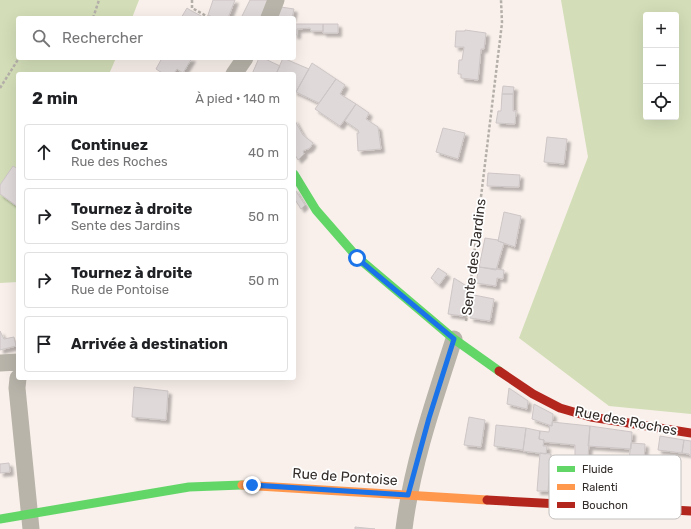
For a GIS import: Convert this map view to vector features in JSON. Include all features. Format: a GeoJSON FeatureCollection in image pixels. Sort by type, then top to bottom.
{"type":"FeatureCollection","features":[{"type":"Feature","properties":{"kind":"main road","name":"Rue des Roches"},"geometry":{"type":"LineString","coordinates":[[296,177],[316,210],[357,258],[454,339],[533,394],[560,408],[591,417],[691,433]]}},
{"type":"Feature","properties":{"kind":"main road","name":"Rue de Pontoise"},"geometry":{"type":"LineString","coordinates":[[0,519],[30,521],[189,487],[252,485],[549,503]]}},
{"type":"Feature","properties":{"kind":"main road","name":"Rue de Pontoise"},"geometry":{"type":"LineString","coordinates":[[681,510],[691,511]]}},
{"type":"Feature","properties":{"kind":"street"},"geometry":{"type":"LineString","coordinates":[[270,16],[276,0]]}},
{"type":"Feature","properties":{"kind":"street"},"geometry":{"type":"LineString","coordinates":[[404,529],[408,495],[429,418],[454,339]]}},
{"type":"Feature","properties":{"kind":"street"},"geometry":{"type":"LineString","coordinates":[[0,363],[16,362]]}},
{"type":"Feature","properties":{"kind":"street"},"geometry":{"type":"LineString","coordinates":[[18,380],[17,388],[30,521]]}},
{"type":"Feature","properties":{"kind":"path"},"geometry":{"type":"LineString","coordinates":[[94,16],[99,0]]}},
{"type":"Feature","properties":{"kind":"path"},"geometry":{"type":"LineString","coordinates":[[192,0],[192,8],[206,16]]}},
{"type":"Feature","properties":{"kind":"path","name":"Sente des Jardins"},"geometry":{"type":"LineString","coordinates":[[454,339],[465,327],[502,23],[502,0]]}},
{"type":"Feature","properties":{"kind":"path"},"geometry":{"type":"LineString","coordinates":[[0,88],[18,60]]}},
{"type":"Feature","properties":{"kind":"green space"},"geometry":{"type":"Polygon","coordinates":[[[0,0],[139,0],[133,16],[16,16],[16,60],[115,60],[110,72],[16,72],[16,282],[0,283],[0,0]]]}},
{"type":"Feature","properties":{"kind":"green space"},"geometry":{"type":"Polygon","coordinates":[[[561,0],[691,0],[691,414],[609,406],[519,338],[588,157],[561,0]]]}},
{"type":"Feature","properties":{"kind":"building"},"geometry":{"type":"Polygon","coordinates":[[[213,0],[235,0],[229,16],[208,15],[213,0]]]}},
{"type":"Feature","properties":{"kind":"building"},"geometry":{"type":"Polygon","coordinates":[[[250,0],[269,0],[261,16],[242,16],[250,0]]]}},
{"type":"Feature","properties":{"kind":"building"},"geometry":{"type":"Polygon","coordinates":[[[281,7],[294,9],[292,16],[277,16],[281,7]]]}},
{"type":"Feature","properties":{"kind":"building"},"geometry":{"type":"Polygon","coordinates":[[[187,8],[201,16],[182,16],[187,8]]]}},
{"type":"Feature","properties":{"kind":"building"},"geometry":{"type":"Polygon","coordinates":[[[296,24],[323,24],[323,31],[311,31],[310,28],[297,29],[297,35],[296,24]]]}},
{"type":"Feature","properties":{"kind":"building"},"geometry":{"type":"Polygon","coordinates":[[[323,24],[338,24],[338,33],[323,33],[323,24]]]}},
{"type":"Feature","properties":{"kind":"building"},"geometry":{"type":"Polygon","coordinates":[[[465,30],[486,33],[484,49],[481,49],[478,80],[461,78],[461,74],[458,74],[459,60],[462,60],[464,47],[455,47],[456,31],[465,30]]]}},
{"type":"Feature","properties":{"kind":"building"},"geometry":{"type":"Polygon","coordinates":[[[161,60],[191,60],[184,72],[177,69],[175,72],[161,72],[156,69],[161,60]]]}},
{"type":"Feature","properties":{"kind":"building"},"geometry":{"type":"Polygon","coordinates":[[[258,60],[267,60],[280,66],[277,72],[253,72],[258,60]]]}},
{"type":"Feature","properties":{"kind":"building"},"geometry":{"type":"Polygon","coordinates":[[[282,60],[288,60],[309,69],[296,92],[296,72],[277,72],[282,60]]]}},
{"type":"Feature","properties":{"kind":"building"},"geometry":{"type":"Polygon","coordinates":[[[312,63],[336,79],[319,103],[296,92],[312,63]]]}},
{"type":"Feature","properties":{"kind":"building"},"geometry":{"type":"Polygon","coordinates":[[[336,79],[345,85],[340,94],[356,104],[340,126],[315,109],[336,79]]]}},
{"type":"Feature","properties":{"kind":"building"},"geometry":{"type":"Polygon","coordinates":[[[503,86],[514,87],[513,94],[502,94],[503,86]]]}},
{"type":"Feature","properties":{"kind":"building"},"geometry":{"type":"Polygon","coordinates":[[[502,94],[513,94],[513,111],[516,111],[515,124],[496,123],[498,111],[501,111],[502,94]]]}},
{"type":"Feature","properties":{"kind":"building"},"geometry":{"type":"Polygon","coordinates":[[[356,104],[369,113],[366,119],[378,127],[381,149],[358,151],[358,130],[345,121],[356,104]]]}},
{"type":"Feature","properties":{"kind":"building"},"geometry":{"type":"Polygon","coordinates":[[[296,123],[303,135],[313,143],[310,148],[303,151],[304,154],[298,160],[296,156],[296,123]]]}},
{"type":"Feature","properties":{"kind":"building"},"geometry":{"type":"Polygon","coordinates":[[[443,128],[465,133],[458,159],[436,152],[443,128]]]}},
{"type":"Feature","properties":{"kind":"building"},"geometry":{"type":"Polygon","coordinates":[[[547,137],[567,139],[564,164],[544,162],[547,137]]]}},
{"type":"Feature","properties":{"kind":"building"},"geometry":{"type":"Polygon","coordinates":[[[13,166],[16,168],[16,206],[0,194],[0,185],[13,166]]]}},
{"type":"Feature","properties":{"kind":"building"},"geometry":{"type":"Polygon","coordinates":[[[488,173],[520,175],[519,187],[487,186],[488,173]]]}},
{"type":"Feature","properties":{"kind":"building"},"geometry":{"type":"Polygon","coordinates":[[[296,191],[305,205],[301,209],[296,201],[296,191]]]}},
{"type":"Feature","properties":{"kind":"building"},"geometry":{"type":"Polygon","coordinates":[[[504,212],[521,216],[515,247],[498,241],[504,212]]]}},
{"type":"Feature","properties":{"kind":"building"},"geometry":{"type":"Polygon","coordinates":[[[485,238],[498,240],[504,243],[496,270],[479,267],[485,238]]]}},
{"type":"Feature","properties":{"kind":"building"},"geometry":{"type":"Polygon","coordinates":[[[479,267],[504,270],[503,279],[497,278],[496,286],[476,283],[479,267]]]}},
{"type":"Feature","properties":{"kind":"building"},"geometry":{"type":"Polygon","coordinates":[[[438,268],[447,274],[439,285],[431,278],[438,268]]]}},
{"type":"Feature","properties":{"kind":"building"},"geometry":{"type":"Polygon","coordinates":[[[454,278],[468,287],[463,316],[448,314],[454,278]]]}},
{"type":"Feature","properties":{"kind":"building"},"geometry":{"type":"Polygon","coordinates":[[[474,295],[494,299],[490,321],[470,318],[474,295]]]}},
{"type":"Feature","properties":{"kind":"building"},"geometry":{"type":"Polygon","coordinates":[[[0,331],[4,339],[14,337],[16,346],[0,350],[0,331]]]}},
{"type":"Feature","properties":{"kind":"building"},"geometry":{"type":"Polygon","coordinates":[[[134,387],[168,391],[166,420],[132,417],[134,387]]]}},
{"type":"Feature","properties":{"kind":"building"},"geometry":{"type":"Polygon","coordinates":[[[509,388],[528,401],[527,409],[507,404],[509,388]]]}},
{"type":"Feature","properties":{"kind":"building"},"geometry":{"type":"Polygon","coordinates":[[[534,404],[553,414],[552,426],[532,419],[534,404]]]}},
{"type":"Feature","properties":{"kind":"building"},"geometry":{"type":"Polygon","coordinates":[[[469,417],[485,420],[481,447],[464,445],[469,417]]]}},
{"type":"Feature","properties":{"kind":"building"},"geometry":{"type":"Polygon","coordinates":[[[552,422],[590,426],[588,455],[575,455],[575,445],[544,442],[544,440],[539,439],[540,431],[549,432],[550,425],[552,426],[552,422]]]}},
{"type":"Feature","properties":{"kind":"building"},"geometry":{"type":"Polygon","coordinates":[[[496,425],[526,428],[523,450],[494,446],[496,425]]]}},
{"type":"Feature","properties":{"kind":"building"},"geometry":{"type":"Polygon","coordinates":[[[590,426],[632,432],[631,449],[588,446],[590,426]]]}},
{"type":"Feature","properties":{"kind":"building"},"geometry":{"type":"Polygon","coordinates":[[[526,428],[540,431],[539,439],[544,440],[543,446],[547,446],[546,454],[523,451],[526,428]]]}},
{"type":"Feature","properties":{"kind":"building"},"geometry":{"type":"Polygon","coordinates":[[[660,436],[684,440],[682,453],[658,450],[660,436]]]}},
{"type":"Feature","properties":{"kind":"building"},"geometry":{"type":"Polygon","coordinates":[[[684,440],[691,441],[691,457],[689,454],[682,453],[684,440]]]}},
{"type":"Feature","properties":{"kind":"building"},"geometry":{"type":"Polygon","coordinates":[[[631,443],[645,444],[644,455],[630,455],[631,443]]]}},
{"type":"Feature","properties":{"kind":"building"},"geometry":{"type":"Polygon","coordinates":[[[540,453],[551,454],[549,455],[548,491],[537,491],[540,453]]]}},
{"type":"Feature","properties":{"kind":"building"},"geometry":{"type":"Polygon","coordinates":[[[9,463],[10,472],[0,473],[0,464],[9,463]]]}},
{"type":"Feature","properties":{"kind":"building"},"geometry":{"type":"Polygon","coordinates":[[[355,527],[375,529],[355,529],[355,527]]]}},
{"type":"Feature","properties":{"kind":"traffic: fast"},"geometry":{"type":"LineString","coordinates":[[296,177],[316,210],[357,257],[454,339],[499,371]]}},
{"type":"Feature","properties":{"kind":"traffic: fast"},"geometry":{"type":"LineString","coordinates":[[0,519],[189,487],[242,485]]}},
{"type":"Feature","properties":{"kind":"traffic: slow"},"geometry":{"type":"LineString","coordinates":[[242,485],[487,500]]}},
{"type":"Feature","properties":{"kind":"traffic: jam"},"geometry":{"type":"LineString","coordinates":[[499,371],[533,394],[560,408],[591,417],[691,433]]}},
{"type":"Feature","properties":{"kind":"traffic: jam"},"geometry":{"type":"LineString","coordinates":[[487,500],[549,503]]}},
{"type":"Feature","properties":{"kind":"traffic: jam"},"geometry":{"type":"LineString","coordinates":[[681,510],[691,511]]}},
{"type":"Feature","properties":{"kind":"route"},"geometry":{"type":"LineString","coordinates":[[252,485],[408,495],[429,418],[454,339],[398,294],[357,258]]}}]}
